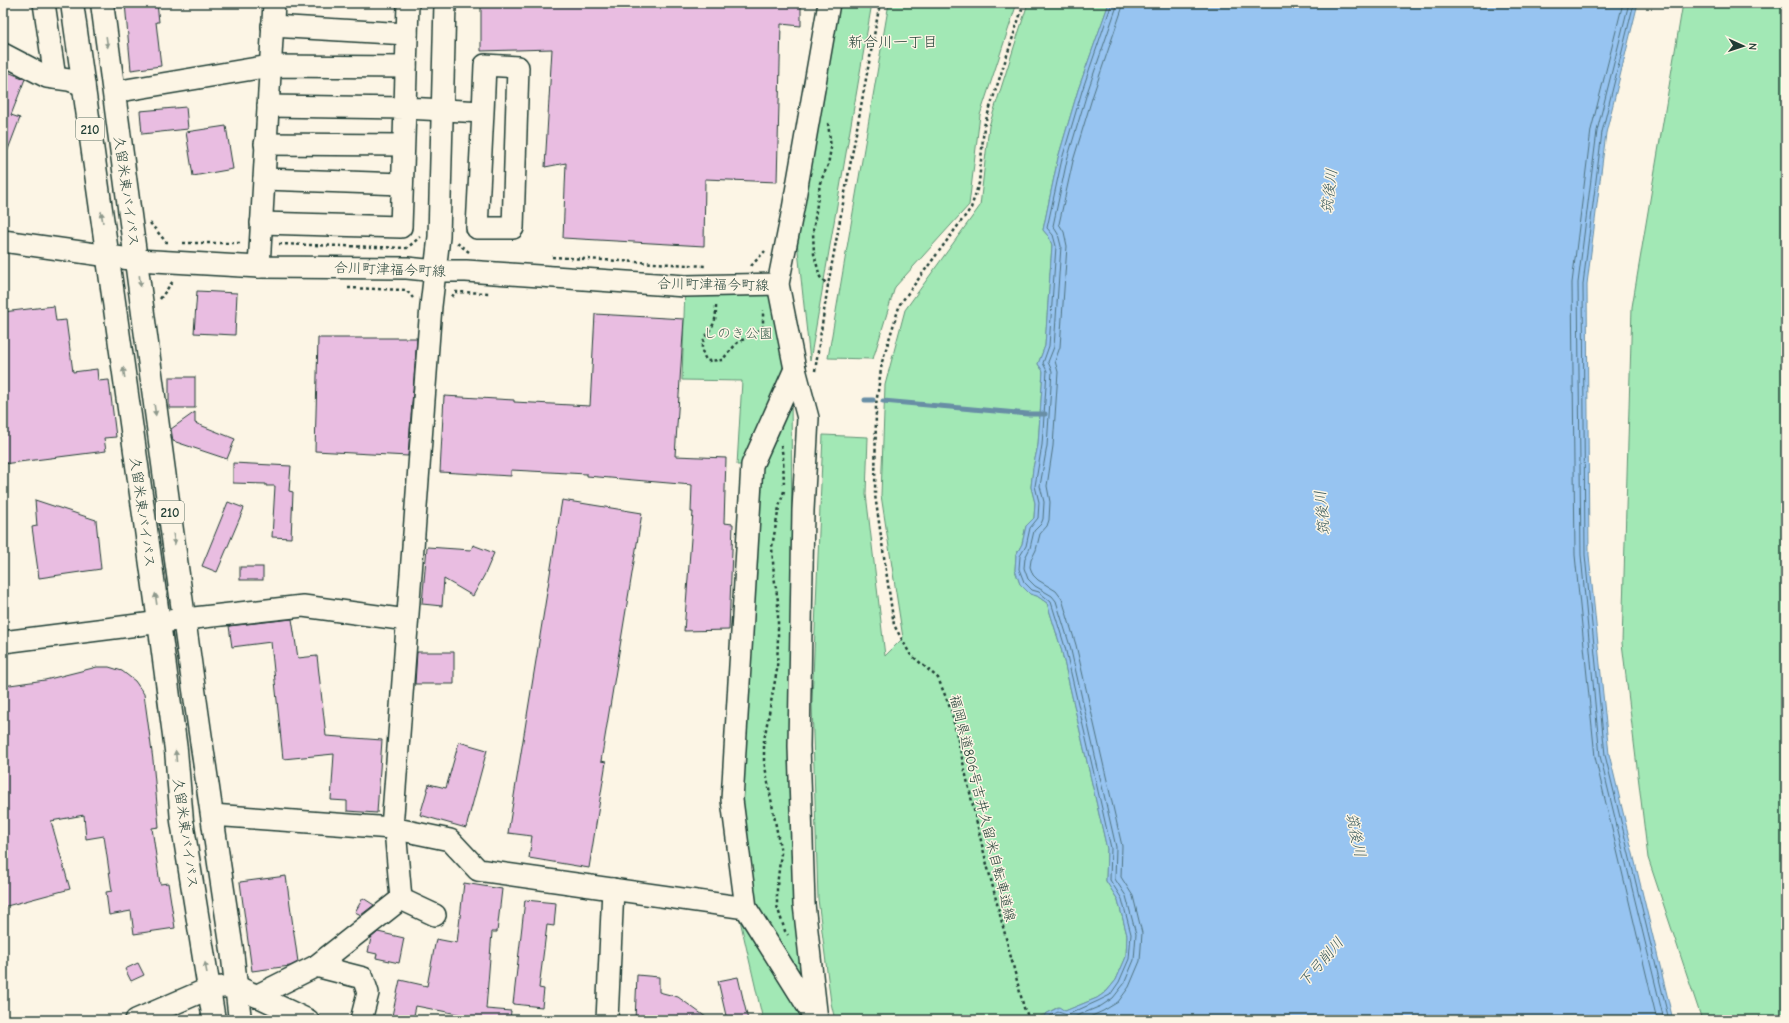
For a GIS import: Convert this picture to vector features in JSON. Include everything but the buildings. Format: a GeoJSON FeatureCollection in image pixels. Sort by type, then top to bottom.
{"type":"FeatureCollection","features":[{"type":"Feature","properties":{"kind":"highway","name":"久留米東バイパス"},"geometry":{"type":"LineString","coordinates":[[72,3],[109,255],[117,323],[159,622],[176,750],[182,821],[214,1020]]}},
{"type":"Feature","properties":{"kind":"highway","name":"久留米東バイパス"},"geometry":{"type":"LineString","coordinates":[[102,3],[127,199],[137,260],[153,393],[232,950],[240,1020]]}},
{"type":"Feature","properties":{"kind":"street"},"geometry":{"type":"LineString","coordinates":[[44,3],[55,78]]}},
{"type":"Feature","properties":{"kind":"street"},"geometry":{"type":"LineString","coordinates":[[258,267],[274,3]]}},
{"type":"Feature","properties":{"kind":"street"},"geometry":{"type":"LineString","coordinates":[[261,223],[401,228],[408,3]]}},
{"type":"Feature","properties":{"kind":"street"},"geometry":{"type":"LineString","coordinates":[[401,899],[394,829],[407,620],[430,321],[439,230],[445,3]]}},
{"type":"Feature","properties":{"kind":"street"},"geometry":{"type":"LineString","coordinates":[[816,1020],[804,904],[799,746],[803,510],[808,418],[805,370],[778,284],[793,209],[829,3]]}},
{"type":"Feature","properties":{"kind":"street"},"geometry":{"type":"LineString","coordinates":[[272,26],[407,34]]}},
{"type":"Feature","properties":{"kind":"street"},"geometry":{"type":"LineString","coordinates":[[3,54],[47,77],[69,80],[84,85]]}},
{"type":"Feature","properties":{"kind":"street"},"geometry":{"type":"LineString","coordinates":[[485,65],[518,67],[513,228],[477,228],[483,112],[485,65]]}},
{"type":"Feature","properties":{"kind":"street"},"geometry":{"type":"LineString","coordinates":[[114,92],[270,66],[406,68]]}},
{"type":"Feature","properties":{"kind":"street"},"geometry":{"type":"LineString","coordinates":[[268,106],[405,108],[483,112]]}},
{"type":"Feature","properties":{"kind":"street"},"geometry":{"type":"LineString","coordinates":[[266,144],[404,145]]}},
{"type":"Feature","properties":{"kind":"street"},"geometry":{"type":"LineString","coordinates":[[264,179],[402,184]]}},
{"type":"Feature","properties":{"kind":"street","name":"合川町津福今町線"},"geometry":{"type":"LineString","coordinates":[[3,241],[137,260],[258,267],[407,268],[436,271],[466,270],[685,286],[778,284]]}},
{"type":"Feature","properties":{"kind":"street"},"geometry":{"type":"LineString","coordinates":[[805,370],[774,418],[752,465],[732,800],[746,908],[816,1020]]}},
{"type":"Feature","properties":{"kind":"street"},"geometry":{"type":"LineString","coordinates":[[3,642],[159,622],[303,606],[407,620]]}},
{"type":"Feature","properties":{"kind":"street"},"geometry":{"type":"LineString","coordinates":[[212,815],[394,829],[450,840],[478,870],[746,908]]}},
{"type":"Feature","properties":{"kind":"street"},"geometry":{"type":"LineString","coordinates":[[607,1020],[613,889]]}},
{"type":"Feature","properties":{"kind":"street"},"geometry":{"type":"LineString","coordinates":[[401,899],[435,915]]}},
{"type":"Feature","properties":{"kind":"street"},"geometry":{"type":"LineString","coordinates":[[256,996],[316,966],[401,899]]}},
{"type":"Feature","properties":{"kind":"street"},"geometry":{"type":"LineString","coordinates":[[316,966],[363,978],[368,993],[361,1020]]}},
{"type":"Feature","properties":{"kind":"street"},"geometry":{"type":"LineString","coordinates":[[136,1020],[210,988],[236,986],[308,1020]]}},
{"type":"Feature","properties":{"kind":"path"},"geometry":{"type":"LineString","coordinates":[[805,370],[828,285],[880,3]]}},
{"type":"Feature","properties":{"kind":"path","name":"福岡県道806号吉井久留米自転車道線"},"geometry":{"type":"LineString","coordinates":[[1024,3],[984,126],[979,183],[972,208],[900,304],[882,362],[876,405],[875,495],[894,625],[910,654],[938,678],[951,710],[982,845],[1016,979],[1024,1008],[1030,1020]]}},
{"type":"Feature","properties":{"kind":"path"},"geometry":{"type":"LineString","coordinates":[[828,115],[831,148],[828,165],[820,183],[813,232],[814,254],[820,277],[828,285]]}},
{"type":"Feature","properties":{"kind":"path"},"geometry":{"type":"LineString","coordinates":[[147,219],[166,242],[174,242]]}},
{"type":"Feature","properties":{"kind":"path"},"geometry":{"type":"LineString","coordinates":[[182,242],[407,248],[420,237]]}},
{"type":"Feature","properties":{"kind":"path"},"geometry":{"type":"LineString","coordinates":[[452,238],[468,252],[476,252]]}},
{"type":"Feature","properties":{"kind":"path"},"geometry":{"type":"LineString","coordinates":[[749,268],[767,250]]}},
{"type":"Feature","properties":{"kind":"path"},"geometry":{"type":"LineString","coordinates":[[546,256],[710,266]]}},
{"type":"Feature","properties":{"kind":"path"},"geometry":{"type":"LineString","coordinates":[[449,301],[455,292],[464,292]]}},
{"type":"Feature","properties":{"kind":"path"},"geometry":{"type":"LineString","coordinates":[[716,306],[713,324],[704,337],[702,346],[703,354],[707,361],[715,362],[722,360],[737,343],[758,332],[763,326],[764,308]]}},
{"type":"Feature","properties":{"kind":"path"},"geometry":{"type":"LineString","coordinates":[[774,418],[783,457],[785,490],[779,507],[772,547],[778,602],[778,637],[776,670],[764,740],[764,761],[781,853],[777,886],[777,906],[785,931],[790,937]]}},
{"type":"Feature","properties":{"kind":"green space"},"geometry":{"type":"Polygon","coordinates":[[[840,3],[872,3],[810,361],[797,241],[840,3]]]}},
{"type":"Feature","properties":{"kind":"green space"},"geometry":{"type":"Polygon","coordinates":[[[889,3],[1017,3],[980,115],[969,205],[895,287],[873,359],[828,358],[889,3]]]}},
{"type":"Feature","properties":{"kind":"green space"},"geometry":{"type":"Polygon","coordinates":[[[1028,3],[1109,3],[1078,90],[1058,158],[1043,230],[1049,237],[1052,245],[1045,346],[1038,364],[1043,371],[1038,445],[1031,487],[1035,503],[1034,518],[1026,526],[1022,544],[1016,555],[1015,570],[1020,584],[1030,594],[1037,596],[1047,603],[1061,648],[1107,849],[1106,881],[1118,900],[1127,935],[1126,957],[1116,980],[1107,991],[1097,998],[1065,1011],[1058,1007],[1044,1015],[1027,1020],[835,1020],[831,1003],[818,899],[812,702],[823,435],[868,437],[866,494],[885,656],[903,638],[881,495],[885,385],[905,310],[980,206],[989,126],[1028,3]]]}},
{"type":"Feature","properties":{"kind":"green space"},"geometry":{"type":"Polygon","coordinates":[[[1683,3],[1786,3],[1786,1020],[1702,1020],[1648,858],[1622,643],[1632,307],[1683,3]]]}},
{"type":"Feature","properties":{"kind":"green space","name":"しのき公園"},"geometry":{"type":"Polygon","coordinates":[[[778,284],[795,369],[752,465],[737,465],[742,381],[682,380],[685,286],[778,284]]]}},
{"type":"Feature","properties":{"kind":"green space"},"geometry":{"type":"Polygon","coordinates":[[[791,387],[794,877],[802,989],[754,905],[736,807],[759,463],[791,387]]]}},
{"type":"Feature","properties":{"kind":"green space"},"geometry":{"type":"Polygon","coordinates":[[[740,920],[803,1020],[763,1020],[740,920]]]}},
{"type":"Feature","properties":{"kind":"water"},"geometry":{"type":"Polygon","coordinates":[[[1109,3],[1638,3],[1606,133],[1587,284],[1589,555],[1609,754],[1673,1020],[1046,1020],[1044,1015],[1059,1007],[1065,1011],[1097,998],[1107,991],[1116,980],[1126,957],[1127,935],[1118,900],[1106,881],[1107,849],[1061,648],[1047,603],[1037,596],[1030,594],[1020,584],[1015,570],[1016,555],[1022,544],[1026,526],[1034,518],[1035,503],[1031,487],[1038,445],[1043,371],[1038,364],[1045,346],[1052,245],[1049,237],[1043,230],[1058,158],[1078,90],[1109,3]]]}},
{"type":"Feature","properties":{"kind":"waterway"},"geometry":{"type":"LineString","coordinates":[[865,400],[873,400]]}},
{"type":"Feature","properties":{"kind":"waterway"},"geometry":{"type":"LineString","coordinates":[[883,401],[1028,414],[1045,414]]}},
{"type":"Feature","properties":{"kind":"district","name":"新合川一丁目"},"geometry":{"type":"Point","coordinates":[893,42]}},
{"type":"Feature","properties":{"kind":"water label","name":"筑後川"},"geometry":{"type":"Point","coordinates":[1329,191]}},
{"type":"Feature","properties":{"kind":"water label","name":"筑後川"},"geometry":{"type":"Point","coordinates":[1322,513]}},
{"type":"Feature","properties":{"kind":"water label","name":"筑後川"},"geometry":{"type":"Point","coordinates":[1356,835]}},
{"type":"Feature","properties":{"kind":"water label","name":"下弓削川"},"geometry":{"type":"Point","coordinates":[1321,962]}}]}
